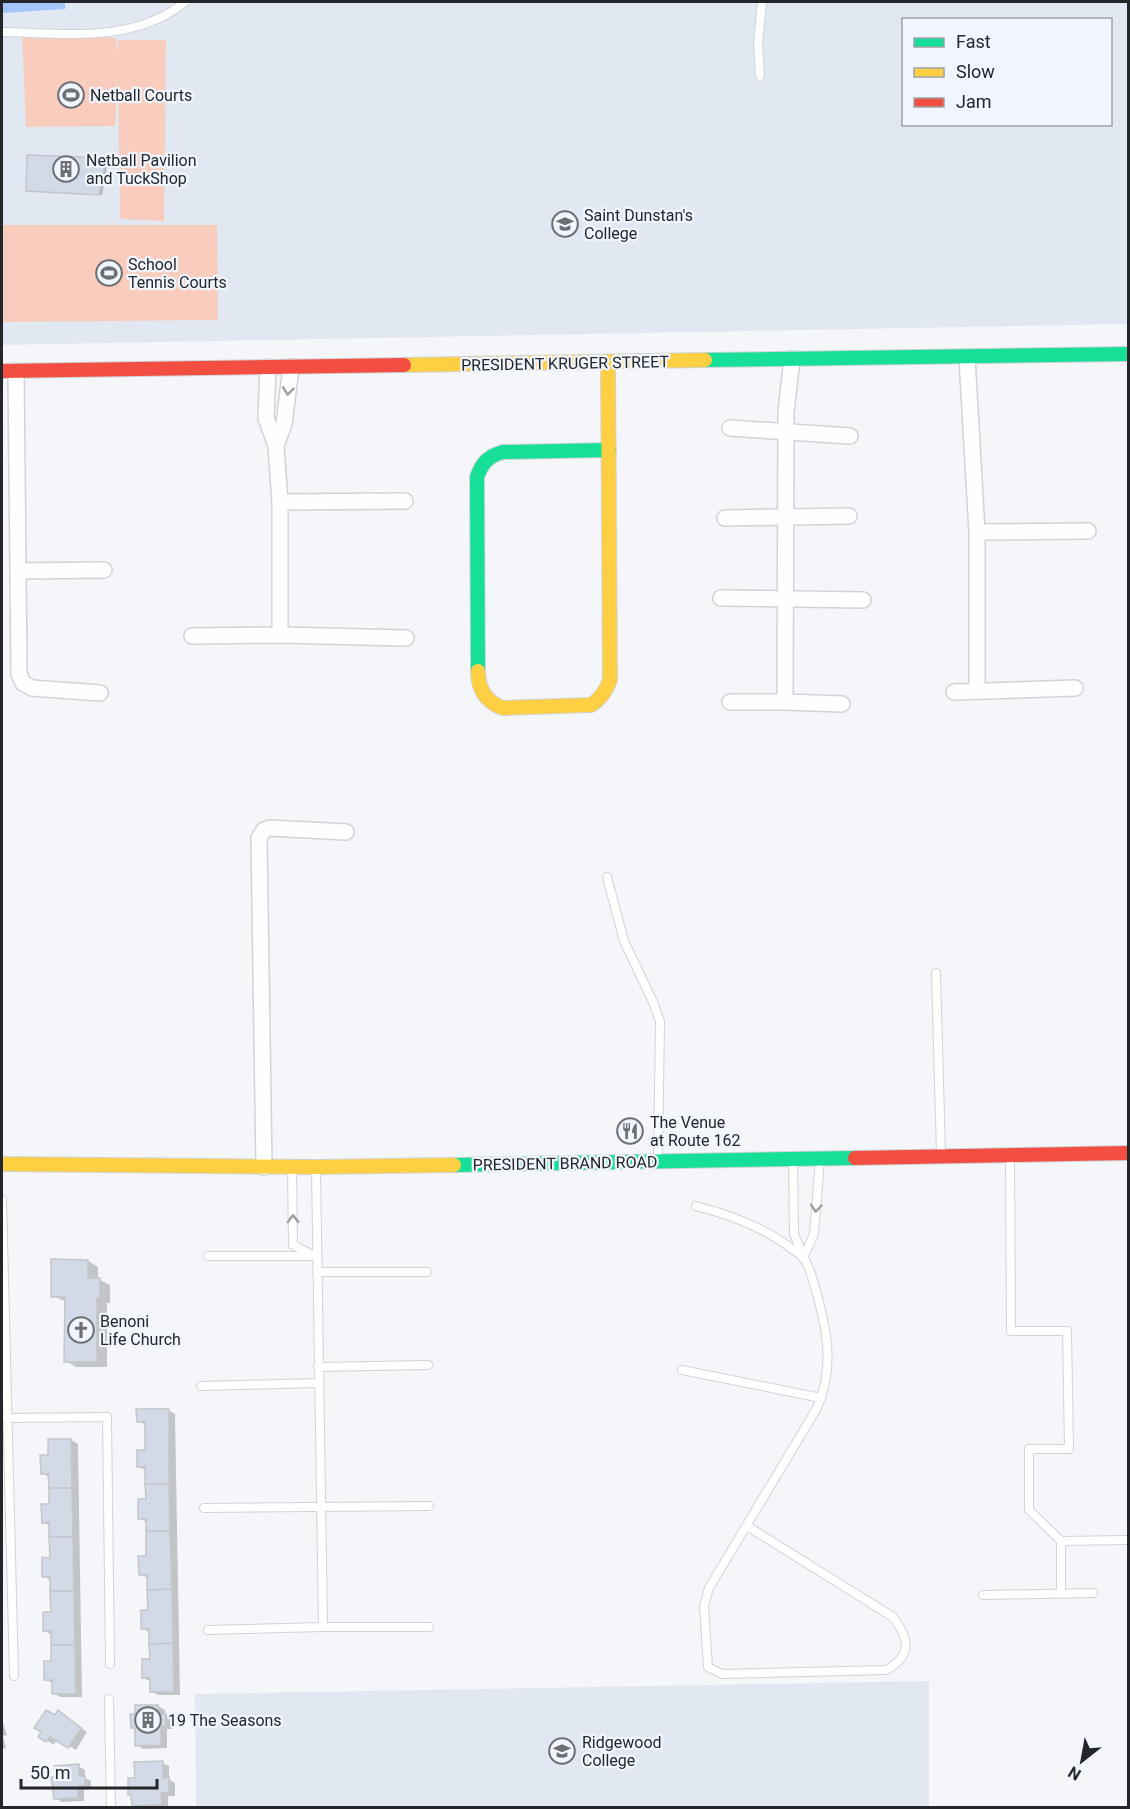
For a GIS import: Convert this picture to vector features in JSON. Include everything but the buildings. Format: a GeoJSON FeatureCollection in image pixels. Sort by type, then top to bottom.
{"type":"FeatureCollection","features":[{"type":"Feature","properties":{"kind":"street","name":"PRESIDENT KRUGER STREET"},"geometry":{"type":"LineString","coordinates":[[9,371],[1128,354]]}},
{"type":"Feature","properties":{"kind":"street"},"geometry":{"type":"LineString","coordinates":[[967,357],[977,531],[977,691]]}},
{"type":"Feature","properties":{"kind":"street"},"geometry":{"type":"LineString","coordinates":[[785,702],[786,412],[792,359]]}},
{"type":"Feature","properties":{"kind":"street"},"geometry":{"type":"LineString","coordinates":[[608,362],[609,450],[610,680],[607,690],[601,699],[591,705],[503,708],[490,704],[478,681],[477,477],[482,462],[489,455],[503,452],[609,450]]}},
{"type":"Feature","properties":{"kind":"street"},"geometry":{"type":"LineString","coordinates":[[268,367],[266,418],[276,446],[280,502],[280,635]]}},
{"type":"Feature","properties":{"kind":"street"},"geometry":{"type":"LineString","coordinates":[[276,446],[284,424],[291,367]]}},
{"type":"Feature","properties":{"kind":"street"},"geometry":{"type":"LineString","coordinates":[[9,371],[18,571],[19,674],[22,683],[32,688],[100,693]]}},
{"type":"Feature","properties":{"kind":"street"},"geometry":{"type":"LineString","coordinates":[[730,428],[850,435]]}},
{"type":"Feature","properties":{"kind":"street"},"geometry":{"type":"LineString","coordinates":[[280,502],[405,501]]}},
{"type":"Feature","properties":{"kind":"street"},"geometry":{"type":"LineString","coordinates":[[725,518],[849,516]]}},
{"type":"Feature","properties":{"kind":"street"},"geometry":{"type":"LineString","coordinates":[[977,531],[1088,531]]}},
{"type":"Feature","properties":{"kind":"street"},"geometry":{"type":"LineString","coordinates":[[18,571],[104,570]]}},
{"type":"Feature","properties":{"kind":"street"},"geometry":{"type":"LineString","coordinates":[[721,598],[863,600]]}},
{"type":"Feature","properties":{"kind":"street"},"geometry":{"type":"LineString","coordinates":[[192,636],[280,635],[406,638]]}},
{"type":"Feature","properties":{"kind":"street"},"geometry":{"type":"LineString","coordinates":[[954,692],[1075,688]]}},
{"type":"Feature","properties":{"kind":"street"},"geometry":{"type":"LineString","coordinates":[[730,702],[842,704]]}},
{"type":"Feature","properties":{"kind":"street"},"geometry":{"type":"LineString","coordinates":[[264,1167],[259,838],[264,830],[270,828],[346,832]]}},
{"type":"Feature","properties":{"kind":"street","name":"PRESIDENT BRAND ROAD"},"geometry":{"type":"LineString","coordinates":[[2,1164],[316,1167],[1128,1153]]}},
{"type":"Feature","properties":{"kind":"lane"},"geometry":{"type":"LineString","coordinates":[[2,32],[87,34],[131,30],[164,17],[185,2]]}},
{"type":"Feature","properties":{"kind":"lane"},"geometry":{"type":"LineString","coordinates":[[759,76],[758,43],[762,2]]}},
{"type":"Feature","properties":{"kind":"lane"},"geometry":{"type":"LineString","coordinates":[[607,877],[624,941],[660,1021],[658,1161]]}},
{"type":"Feature","properties":{"kind":"lane"},"geometry":{"type":"LineString","coordinates":[[936,973],[942,1155]]}},
{"type":"Feature","properties":{"kind":"lane"},"geometry":{"type":"LineString","coordinates":[[1010,1155],[1011,1331],[1067,1331],[1069,1449],[1029,1449],[1029,1510],[1061,1540],[1128,1540]]}},
{"type":"Feature","properties":{"kind":"lane"},"geometry":{"type":"LineString","coordinates":[[803,1258],[814,1234],[821,1157]]}},
{"type":"Feature","properties":{"kind":"lane"},"geometry":{"type":"LineString","coordinates":[[747,1526],[893,1617],[902,1629],[905,1638],[905,1654],[898,1664],[886,1670],[722,1674],[708,1667],[704,1606],[710,1588],[825,1388],[828,1357],[824,1317],[794,1234],[793,1158]]}},
{"type":"Feature","properties":{"kind":"lane"},"geometry":{"type":"LineString","coordinates":[[292,1167],[293,1245],[316,1256]]}},
{"type":"Feature","properties":{"kind":"lane"},"geometry":{"type":"LineString","coordinates":[[316,1167],[323,1627]]}},
{"type":"Feature","properties":{"kind":"lane"},"geometry":{"type":"LineString","coordinates":[[2,1200],[14,1676]]}},
{"type":"Feature","properties":{"kind":"lane"},"geometry":{"type":"LineString","coordinates":[[696,1206],[728,1214],[760,1229],[803,1258]]}},
{"type":"Feature","properties":{"kind":"lane"},"geometry":{"type":"LineString","coordinates":[[208,1256],[316,1256]]}},
{"type":"Feature","properties":{"kind":"lane"},"geometry":{"type":"LineString","coordinates":[[316,1272],[426,1272]]}},
{"type":"Feature","properties":{"kind":"lane"},"geometry":{"type":"LineString","coordinates":[[318,1367],[428,1365]]}},
{"type":"Feature","properties":{"kind":"lane"},"geometry":{"type":"LineString","coordinates":[[682,1370],[821,1398]]}},
{"type":"Feature","properties":{"kind":"lane"},"geometry":{"type":"LineString","coordinates":[[201,1386],[318,1383]]}},
{"type":"Feature","properties":{"kind":"lane"},"geometry":{"type":"LineString","coordinates":[[7,1418],[107,1417],[110,1664]]}},
{"type":"Feature","properties":{"kind":"lane"},"geometry":{"type":"LineString","coordinates":[[204,1508],[429,1506]]}},
{"type":"Feature","properties":{"kind":"lane"},"geometry":{"type":"LineString","coordinates":[[1061,1540],[1061,1594]]}},
{"type":"Feature","properties":{"kind":"lane"},"geometry":{"type":"LineString","coordinates":[[982,1595],[1093,1593]]}},
{"type":"Feature","properties":{"kind":"lane"},"geometry":{"type":"LineString","coordinates":[[208,1629],[429,1627]]}},
{"type":"Feature","properties":{"kind":"lane"},"geometry":{"type":"LineString","coordinates":[[109,1699],[111,1808]]}},
{"type":"Feature","properties":{"kind":"shaded area","name":"Saint Dunstan's College"},"geometry":{"type":"Polygon","coordinates":[[[2,2],[1128,2],[1128,324],[2,345],[2,2]]]}},
{"type":"Feature","properties":{"kind":"shaded area"},"geometry":{"type":"Polygon","coordinates":[[[22,32],[116,38],[118,54],[118,40],[166,40],[164,221],[120,219],[118,78],[115,126],[26,127],[22,32]]]}},
{"type":"Feature","properties":{"kind":"shaded area","name":"School Tennis Courts"},"geometry":{"type":"Polygon","coordinates":[[[2,225],[217,225],[218,320],[2,322],[2,225]]]}},
{"type":"Feature","properties":{"kind":"shaded area","name":"Ridgewood College"},"geometry":{"type":"Polygon","coordinates":[[[929,1681],[929,1807],[196,1807],[195,1694],[929,1681]]]}},
{"type":"Feature","properties":{"kind":"water"},"geometry":{"type":"Polygon","coordinates":[[[2,2],[65,2],[65,9],[2,13],[2,2]]]}},
{"type":"Feature","properties":{"kind":"traffic: fast"},"geometry":{"type":"LineString","coordinates":[[705,360],[1128,354]]}},
{"type":"Feature","properties":{"kind":"traffic: fast"},"geometry":{"type":"LineString","coordinates":[[478,671],[477,477],[481,468],[490,458],[503,452],[609,450]]}},
{"type":"Feature","properties":{"kind":"traffic: fast"},"geometry":{"type":"LineString","coordinates":[[454,1165],[855,1158]]}},
{"type":"Feature","properties":{"kind":"traffic: slow"},"geometry":{"type":"LineString","coordinates":[[404,365],[705,360]]}},
{"type":"Feature","properties":{"kind":"traffic: slow"},"geometry":{"type":"LineString","coordinates":[[478,671],[484,694],[503,708],[591,705],[605,691],[610,680],[608,362]]}},
{"type":"Feature","properties":{"kind":"traffic: slow"},"geometry":{"type":"LineString","coordinates":[[2,1164],[316,1167],[454,1165]]}},
{"type":"Feature","properties":{"kind":"traffic: jam"},"geometry":{"type":"LineString","coordinates":[[2,371],[404,365]]}},
{"type":"Feature","properties":{"kind":"traffic: jam"},"geometry":{"type":"LineString","coordinates":[[855,1158],[1128,1153]]}},
{"type":"Feature","properties":{"kind":"place","name":"Netball Courts"},"geometry":{"type":"Point","coordinates":[71,95]}},
{"type":"Feature","properties":{"kind":"place","name":"Netball Pavilion and TuckShop"},"geometry":{"type":"Point","coordinates":[66,169]}},
{"type":"Feature","properties":{"kind":"place","name":"Saint Dunstan's College"},"geometry":{"type":"Point","coordinates":[565,224]}},
{"type":"Feature","properties":{"kind":"place","name":"School Tennis Courts"},"geometry":{"type":"Point","coordinates":[109,273]}},
{"type":"Feature","properties":{"kind":"place","name":"The Venue at Route 162"},"geometry":{"type":"Point","coordinates":[630,1131]}},
{"type":"Feature","properties":{"kind":"place","name":"Benoni Life Church"},"geometry":{"type":"Point","coordinates":[81,1330]}},
{"type":"Feature","properties":{"kind":"place","name":"19 The Seasons"},"geometry":{"type":"Point","coordinates":[148,1720]}},
{"type":"Feature","properties":{"kind":"place","name":"Ridgewood College"},"geometry":{"type":"Point","coordinates":[562,1751]}}]}
